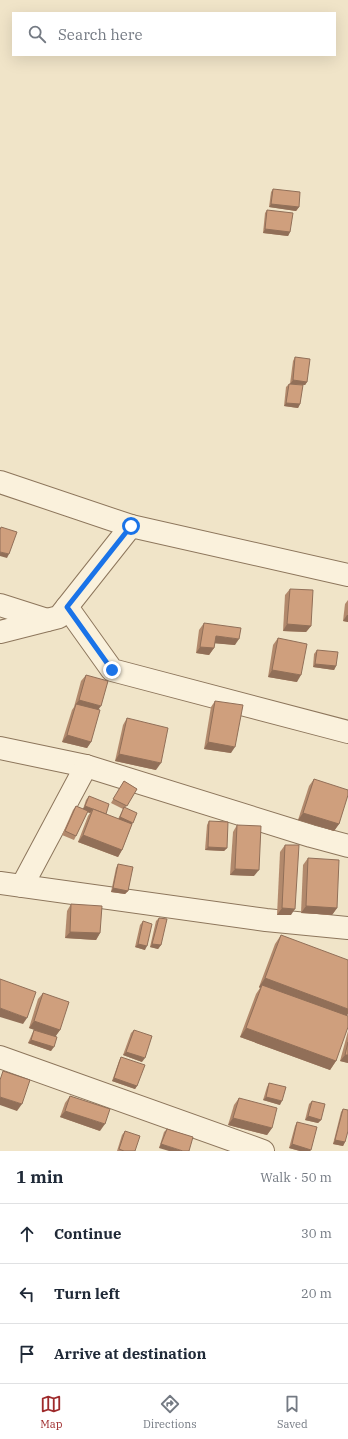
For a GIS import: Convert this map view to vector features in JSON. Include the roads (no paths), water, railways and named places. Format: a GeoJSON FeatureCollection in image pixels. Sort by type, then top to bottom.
{"type":"FeatureCollection","features":[{"type":"Feature","properties":{"kind":"street"},"geometry":{"type":"LineString","coordinates":[[0,482],[131,526],[348,575]]}},
{"type":"Feature","properties":{"kind":"street"},"geometry":{"type":"LineString","coordinates":[[0,632],[59,617],[131,526]]}},
{"type":"Feature","properties":{"kind":"street"},"geometry":{"type":"LineString","coordinates":[[0,605],[47,620]]}},
{"type":"Feature","properties":{"kind":"street"},"geometry":{"type":"LineString","coordinates":[[67,607],[112,670],[348,732]]}},
{"type":"Feature","properties":{"kind":"street"},"geometry":{"type":"LineString","coordinates":[[0,748],[86,766],[311,836],[348,846]]}},
{"type":"Feature","properties":{"kind":"street"},"geometry":{"type":"LineString","coordinates":[[22,886],[86,766]]}},
{"type":"Feature","properties":{"kind":"street"},"geometry":{"type":"LineString","coordinates":[[0,883],[266,920],[348,928]]}},
{"type":"Feature","properties":{"kind":"street"},"geometry":{"type":"LineString","coordinates":[[0,1057],[263,1151]]}}]}
